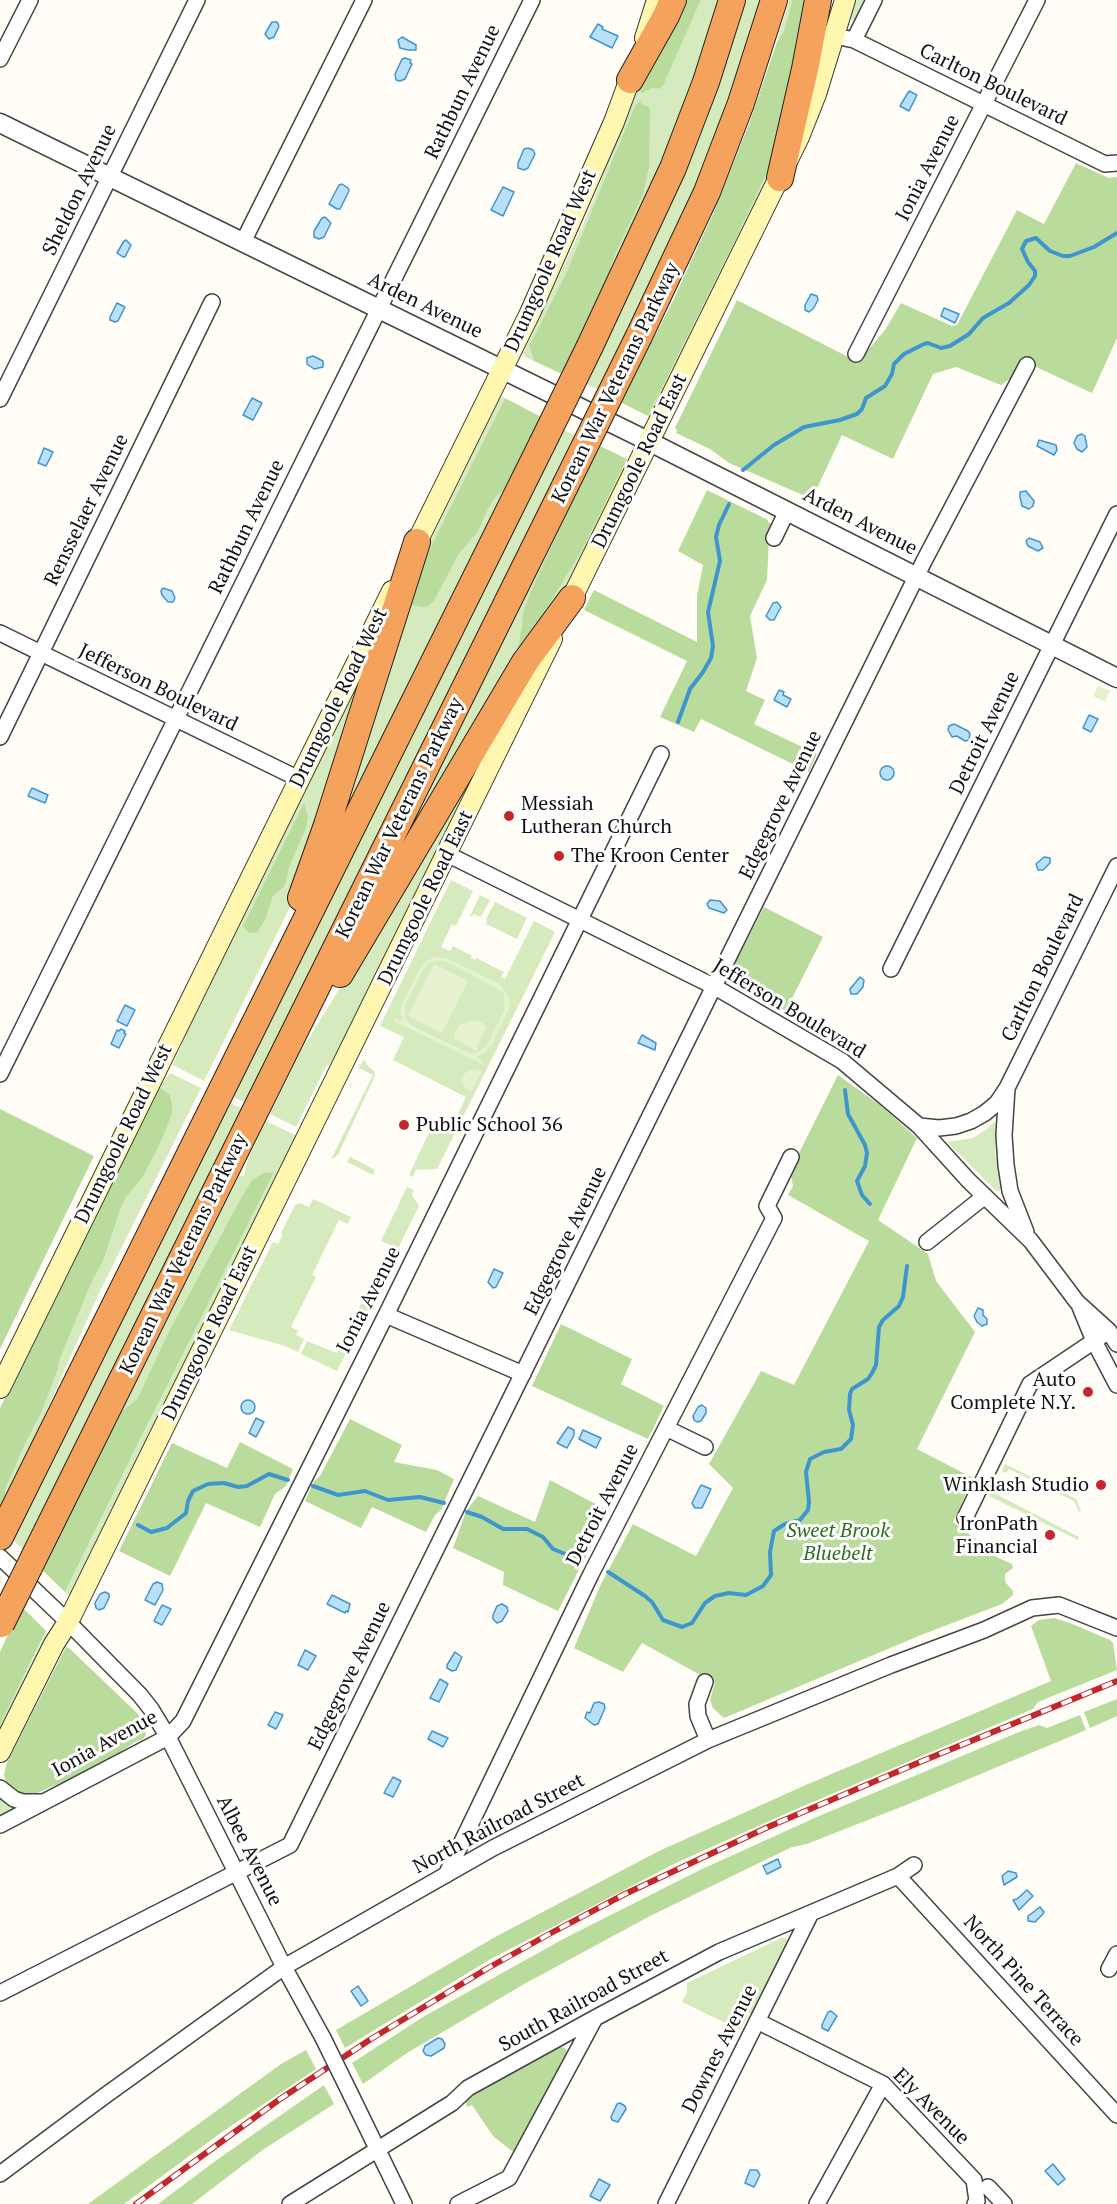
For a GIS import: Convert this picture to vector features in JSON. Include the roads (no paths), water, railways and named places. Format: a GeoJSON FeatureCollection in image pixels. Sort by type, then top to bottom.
{"type":"FeatureCollection","features":[{"type":"Feature","properties":{"kind":"highway"},"geometry":{"type":"LineString","coordinates":[[630,80],[673,0]]}},
{"type":"Feature","properties":{"kind":"highway","name":"Korean War Veterans Parkway"},"geometry":{"type":"LineString","coordinates":[[0,1537],[590,346],[673,168],[706,82],[732,0]]}},
{"type":"Feature","properties":{"kind":"highway","name":"Korean War Veterans Parkway"},"geometry":{"type":"LineString","coordinates":[[0,1625],[669,276],[714,174],[749,81],[774,0]]}},
{"type":"Feature","properties":{"kind":"highway"},"geometry":{"type":"LineString","coordinates":[[780,178],[806,69],[818,0]]}},
{"type":"Feature","properties":{"kind":"highway"},"geometry":{"type":"LineString","coordinates":[[282,968],[291,923],[320,845],[417,542]]}},
{"type":"Feature","properties":{"kind":"highway"},"geometry":{"type":"LineString","coordinates":[[262,1096],[310,1024],[525,662],[572,598]]}},
{"type":"Feature","properties":{"kind":"main road","name":"Drumgoole Road West"},"geometry":{"type":"LineString","coordinates":[[0,1388],[534,302],[614,122],[657,0]]}},
{"type":"Feature","properties":{"kind":"main road","name":"Drumgoole Road East"},"geometry":{"type":"LineString","coordinates":[[0,1752],[54,1644],[68,1622],[780,178],[844,38],[845,0]]}},
{"type":"Feature","properties":{"kind":"street"},"geometry":{"type":"LineString","coordinates":[[0,59],[30,0]]}},
{"type":"Feature","properties":{"kind":"street","name":"Sheldon Avenue"},"geometry":{"type":"LineString","coordinates":[[0,399],[197,0]]}},
{"type":"Feature","properties":{"kind":"street"},"geometry":{"type":"LineString","coordinates":[[243,242],[364,0]]}},
{"type":"Feature","properties":{"kind":"street","name":"Rathbun Avenue"},"geometry":{"type":"LineString","coordinates":[[0,1074],[532,0]]}},
{"type":"Feature","properties":{"kind":"street"},"geometry":{"type":"LineString","coordinates":[[844,38],[874,0]]}},
{"type":"Feature","properties":{"kind":"street","name":"Ionia Avenue"},"geometry":{"type":"LineString","coordinates":[[856,354],[1037,0]]}},
{"type":"Feature","properties":{"kind":"street","name":"Carlton Boulevard"},"geometry":{"type":"LineString","coordinates":[[844,38],[985,104],[1105,165],[1115,164]]}},
{"type":"Feature","properties":{"kind":"street","name":"Arden Avenue"},"geometry":{"type":"LineString","coordinates":[[0,123],[650,442],[1117,678]]}},
{"type":"Feature","properties":{"kind":"street","name":"Rensselaer Avenue"},"geometry":{"type":"LineString","coordinates":[[0,737],[212,302]]}},
{"type":"Feature","properties":{"kind":"street","name":"Edgegrove Avenue"},"geometry":{"type":"LineString","coordinates":[[0,1993],[290,1845],[917,575],[1027,365]]}},
{"type":"Feature","properties":{"kind":"street"},"geometry":{"type":"LineString","coordinates":[[774,538],[788,511]]}},
{"type":"Feature","properties":{"kind":"street","name":"Detroit Avenue"},"geometry":{"type":"LineString","coordinates":[[891,969],[1117,514]]}},
{"type":"Feature","properties":{"kind":"street","name":"Jefferson Boulevard"},"geometry":{"type":"LineString","coordinates":[[0,633],[175,720],[299,778]]}},
{"type":"Feature","properties":{"kind":"street","name":"Ionia Avenue"},"geometry":{"type":"LineString","coordinates":[[0,1825],[168,1737],[183,1721],[386,1315],[661,754]]}},
{"type":"Feature","properties":{"kind":"street","name":"Jefferson Boulevard"},"geometry":{"type":"LineString","coordinates":[[447,854],[715,987],[842,1061],[919,1126],[1031,1242],[1077,1302],[1113,1337]]}},
{"type":"Feature","properties":{"kind":"street","name":"Carlton Boulevard"},"geometry":{"type":"LineString","coordinates":[[919,1126],[939,1128],[956,1126],[971,1121],[997,1103],[1007,1089],[1117,866]]}},
{"type":"Feature","properties":{"kind":"street","name":"Carlton Boulevard"},"geometry":{"type":"LineString","coordinates":[[1007,1089],[1004,1127],[1010,1191],[1022,1226],[1031,1242]]}},
{"type":"Feature","properties":{"kind":"street","name":"Detroit Avenue"},"geometry":{"type":"LineString","coordinates":[[446,1875],[591,1574],[774,1218],[767,1206],[791,1157]]}},
{"type":"Feature","properties":{"kind":"street"},"geometry":{"type":"LineString","coordinates":[[927,1242],[985,1196]]}},
{"type":"Feature","properties":{"kind":"street","name":"Jefferson Boulevard"},"geometry":{"type":"LineString","coordinates":[[1077,1302],[1117,1385]]}},
{"type":"Feature","properties":{"kind":"street"},"geometry":{"type":"LineString","coordinates":[[386,1315],[523,1374]]}},
{"type":"Feature","properties":{"kind":"street"},"geometry":{"type":"LineString","coordinates":[[964,1518],[1030,1384],[1094,1341],[1113,1337]]}},
{"type":"Feature","properties":{"kind":"street"},"geometry":{"type":"LineString","coordinates":[[666,1428],[705,1447]]}},
{"type":"Feature","properties":{"kind":"street","name":"Albee Avenue"},"geometry":{"type":"LineString","coordinates":[[0,1557],[140,1695],[168,1737],[351,2095],[404,2204]]}},
{"type":"Feature","properties":{"kind":"street","name":"North Railroad Street"},"geometry":{"type":"LineString","coordinates":[[0,2174],[284,1967],[502,1844],[708,1740],[891,1665],[984,1630],[1020,1613],[1045,1605],[1059,1605],[1117,1628]]}},
{"type":"Feature","properties":{"kind":"street"},"geometry":{"type":"LineString","coordinates":[[705,1682],[697,1704],[698,1716],[708,1740]]}},
{"type":"Feature","properties":{"kind":"street","name":"Ionia Avenue"},"geometry":{"type":"LineString","coordinates":[[0,1788],[14,1799],[23,1802],[46,1801]]}},
{"type":"Feature","properties":{"kind":"street","name":"South Railroad Street"},"geometry":{"type":"LineString","coordinates":[[290,2204],[452,2103],[468,2088],[595,2018],[719,1952],[898,1876],[914,1865]]}},
{"type":"Feature","properties":{"kind":"street","name":"North Pine Terrace"},"geometry":{"type":"LineString","coordinates":[[898,1876],[1117,2115]]}},
{"type":"Feature","properties":{"kind":"street","name":"Downes Avenue"},"geometry":{"type":"LineString","coordinates":[[666,2204],[811,1913]]}},
{"type":"Feature","properties":{"kind":"street"},"geometry":{"type":"LineString","coordinates":[[1109,1969],[1117,1954]]}},
{"type":"Feature","properties":{"kind":"street"},"geometry":{"type":"LineString","coordinates":[[458,2204],[509,2178],[595,2018]]}},
{"type":"Feature","properties":{"kind":"street","name":"Ely Avenue"},"geometry":{"type":"LineString","coordinates":[[757,2021],[883,2084],[974,2180],[977,2201],[975,2204]]}},
{"type":"Feature","properties":{"kind":"street"},"geometry":{"type":"LineString","coordinates":[[817,2204],[883,2084]]}},
{"type":"Feature","properties":{"kind":"street","name":"North Railroad Street"},"geometry":{"type":"LineString","coordinates":[[0,2168],[17,2161]]}},
{"type":"Feature","properties":{"kind":"street"},"geometry":{"type":"LineString","coordinates":[[988,2187],[1004,2204]]}},
{"type":"Feature","properties":{"kind":"water"},"geometry":{"type":"Polygon","coordinates":[[[272,22],[277,22],[279,26],[274,37],[269,39],[265,34],[272,22]]]}},
{"type":"Feature","properties":{"kind":"water"},"geometry":{"type":"Polygon","coordinates":[[[598,24],[603,27],[602,29],[618,36],[612,48],[590,37],[598,24]]]}},
{"type":"Feature","properties":{"kind":"water"},"geometry":{"type":"Polygon","coordinates":[[[402,37],[416,45],[416,50],[400,48],[398,40],[402,37]]]}},
{"type":"Feature","properties":{"kind":"water"},"geometry":{"type":"Polygon","coordinates":[[[402,59],[411,60],[412,64],[405,79],[396,80],[395,74],[402,59]]]}},
{"type":"Feature","properties":{"kind":"water"},"geometry":{"type":"Polygon","coordinates":[[[909,91],[917,95],[909,111],[900,106],[909,91]]]}},
{"type":"Feature","properties":{"kind":"water"},"geometry":{"type":"Polygon","coordinates":[[[528,148],[535,154],[528,168],[524,170],[518,168],[524,149],[528,148]]]}},
{"type":"Feature","properties":{"kind":"water"},"geometry":{"type":"Polygon","coordinates":[[[342,184],[349,191],[340,209],[337,209],[329,204],[339,185],[342,184]]]}},
{"type":"Feature","properties":{"kind":"water"},"geometry":{"type":"Polygon","coordinates":[[[503,187],[514,192],[503,216],[491,210],[503,187]]]}},
{"type":"Feature","properties":{"kind":"water"},"geometry":{"type":"Polygon","coordinates":[[[325,217],[331,223],[324,237],[319,239],[314,237],[314,231],[325,217]]]}},
{"type":"Feature","properties":{"kind":"water"},"geometry":{"type":"Polygon","coordinates":[[[126,240],[131,245],[123,257],[117,253],[126,240]]]}},
{"type":"Feature","properties":{"kind":"water"},"geometry":{"type":"Polygon","coordinates":[[[811,294],[817,296],[818,300],[809,312],[805,310],[805,305],[811,294]]]}},
{"type":"Feature","properties":{"kind":"water"},"geometry":{"type":"Polygon","coordinates":[[[117,303],[125,307],[118,321],[115,322],[110,320],[110,317],[117,303]]]}},
{"type":"Feature","properties":{"kind":"water"},"geometry":{"type":"Polygon","coordinates":[[[944,308],[959,314],[955,323],[941,316],[944,308]]]}},
{"type":"Feature","properties":{"kind":"water"},"geometry":{"type":"Polygon","coordinates":[[[313,356],[323,361],[323,367],[314,369],[307,364],[307,358],[313,356]]]}},
{"type":"Feature","properties":{"kind":"water"},"geometry":{"type":"Polygon","coordinates":[[[252,398],[262,403],[253,420],[243,415],[252,398]]]}},
{"type":"Feature","properties":{"kind":"water"},"geometry":{"type":"Polygon","coordinates":[[[1082,434],[1085,436],[1087,447],[1082,452],[1074,443],[1077,436],[1082,434]]]}},
{"type":"Feature","properties":{"kind":"water"},"geometry":{"type":"Polygon","coordinates":[[[1039,440],[1056,445],[1057,450],[1054,455],[1037,446],[1039,440]]]}},
{"type":"Feature","properties":{"kind":"water"},"geometry":{"type":"Polygon","coordinates":[[[44,448],[53,452],[46,466],[38,463],[44,448]]]}},
{"type":"Feature","properties":{"kind":"water"},"geometry":{"type":"Polygon","coordinates":[[[1026,491],[1034,501],[1033,506],[1029,509],[1022,506],[1020,497],[1020,492],[1026,491]]]}},
{"type":"Feature","properties":{"kind":"water"},"geometry":{"type":"Polygon","coordinates":[[[1029,538],[1040,542],[1043,548],[1038,551],[1028,546],[1026,541],[1029,538]]]}},
{"type":"Feature","properties":{"kind":"water"},"geometry":{"type":"Polygon","coordinates":[[[163,588],[172,591],[175,598],[173,602],[168,602],[162,595],[163,588]]]}},
{"type":"Feature","properties":{"kind":"water"},"geometry":{"type":"Polygon","coordinates":[[[777,602],[781,607],[774,620],[770,620],[766,616],[773,603],[777,602]]]}},
{"type":"Feature","properties":{"kind":"water"},"geometry":{"type":"Polygon","coordinates":[[[779,690],[791,699],[787,707],[774,700],[779,690]]]}},
{"type":"Feature","properties":{"kind":"water"},"geometry":{"type":"Polygon","coordinates":[[[1089,715],[1098,719],[1091,732],[1083,728],[1089,715]]]}},
{"type":"Feature","properties":{"kind":"water"},"geometry":{"type":"Polygon","coordinates":[[[954,724],[968,731],[969,740],[965,741],[957,736],[952,737],[948,730],[949,726],[954,724]]]}},
{"type":"Feature","properties":{"kind":"water"},"geometry":{"type":"Polygon","coordinates":[[[884,766],[890,766],[894,773],[890,780],[884,780],[880,776],[880,770],[884,766]]]}},
{"type":"Feature","properties":{"kind":"water"},"geometry":{"type":"Polygon","coordinates":[[[32,788],[48,795],[45,803],[28,796],[32,788]]]}},
{"type":"Feature","properties":{"kind":"water"},"geometry":{"type":"Polygon","coordinates":[[[1044,857],[1050,858],[1050,863],[1043,870],[1038,870],[1036,864],[1044,857]]]}},
{"type":"Feature","properties":{"kind":"water"},"geometry":{"type":"Polygon","coordinates":[[[710,900],[720,901],[727,910],[724,913],[709,908],[707,904],[710,900]]]}},
{"type":"Feature","properties":{"kind":"water"},"geometry":{"type":"Polygon","coordinates":[[[860,977],[864,980],[863,987],[857,994],[851,994],[850,989],[860,977]]]}},
{"type":"Feature","properties":{"kind":"water"},"geometry":{"type":"Polygon","coordinates":[[[125,1005],[135,1010],[127,1026],[117,1021],[125,1005]]]}},
{"type":"Feature","properties":{"kind":"water"},"geometry":{"type":"Polygon","coordinates":[[[121,1029],[126,1034],[119,1048],[111,1044],[117,1030],[121,1029]]]}},
{"type":"Feature","properties":{"kind":"water"},"geometry":{"type":"Polygon","coordinates":[[[642,1035],[656,1043],[655,1050],[638,1043],[642,1035]]]}},
{"type":"Feature","properties":{"kind":"water"},"geometry":{"type":"Polygon","coordinates":[[[494,1269],[503,1273],[496,1287],[493,1288],[488,1282],[494,1269]]]}},
{"type":"Feature","properties":{"kind":"water"},"geometry":{"type":"Polygon","coordinates":[[[978,1308],[983,1310],[983,1315],[987,1319],[987,1324],[982,1326],[974,1316],[978,1308]]]}},
{"type":"Feature","properties":{"kind":"water"},"geometry":{"type":"Polygon","coordinates":[[[248,1400],[253,1402],[255,1407],[253,1412],[248,1414],[243,1412],[241,1407],[243,1402],[248,1400]]]}},
{"type":"Feature","properties":{"kind":"water"},"geometry":{"type":"Polygon","coordinates":[[[702,1405],[706,1408],[706,1413],[701,1421],[697,1422],[693,1416],[698,1407],[702,1405]]]}},
{"type":"Feature","properties":{"kind":"water"},"geometry":{"type":"Polygon","coordinates":[[[256,1418],[264,1422],[256,1437],[249,1433],[256,1418]]]}},
{"type":"Feature","properties":{"kind":"water"},"geometry":{"type":"Polygon","coordinates":[[[568,1427],[574,1430],[574,1435],[567,1448],[557,1443],[568,1427]]]}},
{"type":"Feature","properties":{"kind":"water"},"geometry":{"type":"Polygon","coordinates":[[[583,1430],[601,1438],[596,1448],[579,1439],[583,1430]]]}},
{"type":"Feature","properties":{"kind":"water"},"geometry":{"type":"Polygon","coordinates":[[[701,1485],[711,1489],[702,1508],[695,1508],[692,1503],[701,1485]]]}},
{"type":"Feature","properties":{"kind":"water"},"geometry":{"type":"Polygon","coordinates":[[[157,1582],[162,1584],[163,1590],[155,1605],[145,1600],[153,1584],[157,1582]]]}},
{"type":"Feature","properties":{"kind":"water"},"geometry":{"type":"Polygon","coordinates":[[[105,1592],[109,1594],[109,1598],[104,1608],[99,1610],[95,1603],[100,1594],[105,1592]]]}},
{"type":"Feature","properties":{"kind":"water"},"geometry":{"type":"Polygon","coordinates":[[[332,1595],[350,1604],[348,1612],[345,1613],[327,1604],[332,1595]]]}},
{"type":"Feature","properties":{"kind":"water"},"geometry":{"type":"Polygon","coordinates":[[[502,1604],[507,1607],[508,1611],[502,1621],[497,1623],[493,1615],[497,1606],[502,1604]]]}},
{"type":"Feature","properties":{"kind":"water"},"geometry":{"type":"Polygon","coordinates":[[[162,1605],[171,1609],[162,1625],[154,1621],[162,1605]]]}},
{"type":"Feature","properties":{"kind":"water"},"geometry":{"type":"Polygon","coordinates":[[[305,1650],[316,1656],[308,1670],[298,1665],[305,1650]]]}},
{"type":"Feature","properties":{"kind":"water"},"geometry":{"type":"Polygon","coordinates":[[[455,1652],[462,1657],[456,1670],[452,1671],[447,1668],[447,1665],[455,1652]]]}},
{"type":"Feature","properties":{"kind":"water"},"geometry":{"type":"Polygon","coordinates":[[[440,1679],[448,1684],[439,1702],[430,1698],[440,1679]]]}},
{"type":"Feature","properties":{"kind":"water"},"geometry":{"type":"Polygon","coordinates":[[[594,1703],[604,1704],[605,1708],[598,1724],[594,1725],[585,1718],[594,1703]]]}},
{"type":"Feature","properties":{"kind":"water"},"geometry":{"type":"Polygon","coordinates":[[[275,1712],[283,1715],[276,1729],[268,1725],[275,1712]]]}},
{"type":"Feature","properties":{"kind":"water"},"geometry":{"type":"Polygon","coordinates":[[[432,1731],[448,1738],[443,1747],[428,1739],[432,1731]]]}},
{"type":"Feature","properties":{"kind":"water"},"geometry":{"type":"Polygon","coordinates":[[[393,1777],[401,1781],[393,1797],[384,1793],[393,1777]]]}},
{"type":"Feature","properties":{"kind":"water"},"geometry":{"type":"Polygon","coordinates":[[[778,1859],[781,1867],[767,1874],[763,1866],[778,1859]]]}},
{"type":"Feature","properties":{"kind":"water"},"geometry":{"type":"Polygon","coordinates":[[[1008,1871],[1016,1873],[1017,1877],[1004,1885],[1002,1876],[1008,1871]]]}},
{"type":"Feature","properties":{"kind":"water"},"geometry":{"type":"Polygon","coordinates":[[[1027,1890],[1033,1896],[1019,1910],[1013,1900],[1027,1890]]]}},
{"type":"Feature","properties":{"kind":"water"},"geometry":{"type":"Polygon","coordinates":[[[1040,1907],[1044,1912],[1042,1915],[1035,1922],[1028,1921],[1028,1916],[1040,1907]]]}},
{"type":"Feature","properties":{"kind":"water"},"geometry":{"type":"Polygon","coordinates":[[[358,1986],[368,2001],[361,2006],[351,1991],[358,1986]]]}},
{"type":"Feature","properties":{"kind":"water"},"geometry":{"type":"Polygon","coordinates":[[[831,2011],[837,2016],[828,2031],[822,2028],[822,2025],[828,2012],[831,2011]]]}},
{"type":"Feature","properties":{"kind":"water"},"geometry":{"type":"Polygon","coordinates":[[[438,2038],[442,2039],[445,2044],[444,2048],[431,2056],[426,2055],[423,2051],[425,2046],[438,2038]]]}},
{"type":"Feature","properties":{"kind":"water"},"geometry":{"type":"Polygon","coordinates":[[[620,2103],[626,2109],[618,2122],[612,2120],[611,2117],[617,2104],[620,2103]]]}},
{"type":"Feature","properties":{"kind":"water"},"geometry":{"type":"Polygon","coordinates":[[[1053,2164],[1065,2179],[1058,2185],[1045,2171],[1053,2164]]]}},
{"type":"Feature","properties":{"kind":"water"},"geometry":{"type":"Polygon","coordinates":[[[750,2170],[757,2170],[760,2175],[754,2187],[745,2183],[750,2170]]]}},
{"type":"Feature","properties":{"kind":"water"},"geometry":{"type":"Polygon","coordinates":[[[599,2179],[610,2185],[600,2201],[590,2196],[599,2179]]]}},
{"type":"Feature","properties":{"kind":"waterway"},"geometry":{"type":"LineString","coordinates":[[743,470],[774,445],[804,427],[857,414],[862,409],[866,398],[885,386],[892,374],[894,364],[904,354],[928,343],[941,348],[950,346],[969,334],[983,318],[1009,303],[1029,285],[1035,276],[1035,271],[1022,249],[1026,241],[1036,238],[1050,251],[1070,256],[1094,247],[1117,233]]}},
{"type":"Feature","properties":{"kind":"waterway"},"geometry":{"type":"LineString","coordinates":[[678,722],[690,689],[711,658],[713,646],[708,612],[720,561],[716,537],[729,504]]}},
{"type":"Feature","properties":{"kind":"waterway"},"geometry":{"type":"LineString","coordinates":[[845,1090],[848,1114],[867,1153],[865,1166],[857,1181],[862,1195],[870,1204]]}},
{"type":"Feature","properties":{"kind":"waterway"},"geometry":{"type":"LineString","coordinates":[[608,1572],[652,1602],[663,1620],[682,1627],[692,1623],[705,1603],[715,1596],[729,1593],[746,1595],[763,1586],[771,1575],[770,1552],[774,1531],[785,1524],[800,1520],[808,1510],[806,1472],[810,1459],[824,1452],[841,1449],[851,1439],[853,1425],[849,1410],[850,1394],[852,1389],[868,1379],[876,1365],[879,1327],[883,1320],[899,1306],[903,1297],[907,1266]]}},
{"type":"Feature","properties":{"kind":"waterway"},"geometry":{"type":"LineString","coordinates":[[138,1525],[151,1532],[167,1528],[186,1513],[193,1491],[208,1484],[224,1483],[238,1487],[247,1486],[269,1474],[288,1480]]}},
{"type":"Feature","properties":{"kind":"waterway"},"geometry":{"type":"LineString","coordinates":[[313,1486],[338,1495],[365,1491],[388,1500],[420,1497],[444,1503]]}},
{"type":"Feature","properties":{"kind":"waterway"},"geometry":{"type":"LineString","coordinates":[[467,1512],[482,1517],[503,1529],[527,1529],[543,1537],[553,1549],[582,1561]]}},
{"type":"Feature","properties":{"kind":"railway"},"geometry":{"type":"LineString","coordinates":[[136,2204],[280,2099],[371,2039],[488,1968],[551,1933],[625,1894],[768,1827],[1117,1681]]}},
{"type":"Feature","properties":{"kind":"place","name":"Messiah Lutheran Church"},"geometry":{"type":"Point","coordinates":[509,816]}},
{"type":"Feature","properties":{"kind":"place","name":"The Kroon Center"},"geometry":{"type":"Point","coordinates":[559,856]}},
{"type":"Feature","properties":{"kind":"place","name":"Public School 36"},"geometry":{"type":"Point","coordinates":[404,1125]}},
{"type":"Feature","properties":{"kind":"place","name":"Auto Complete N.Y."},"geometry":{"type":"Point","coordinates":[1088,1392]}},
{"type":"Feature","properties":{"kind":"place","name":"Winklash Studio"},"geometry":{"type":"Point","coordinates":[1101,1485]}},
{"type":"Feature","properties":{"kind":"place","name":"IronPath Financial"},"geometry":{"type":"Point","coordinates":[1050,1535]}},
{"type":"Feature","properties":{"kind":"park label","name":"Sweet Brook Bluebelt"},"geometry":{"type":"Point","coordinates":[838,1542]}}]}
